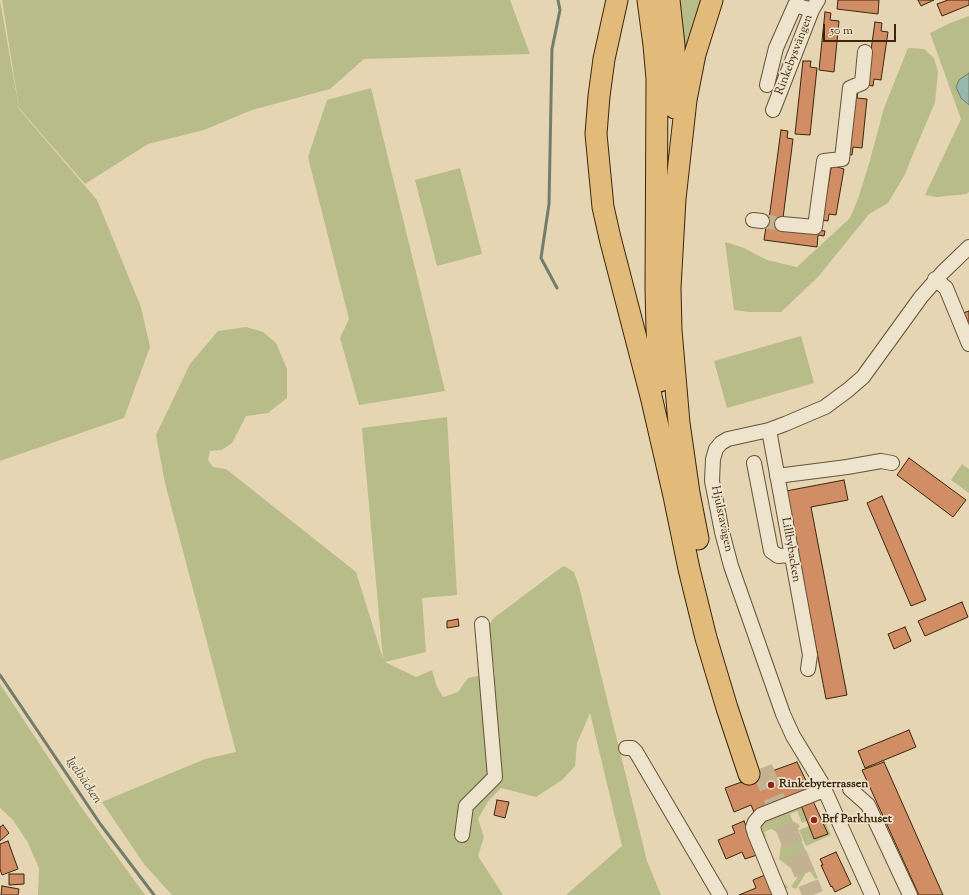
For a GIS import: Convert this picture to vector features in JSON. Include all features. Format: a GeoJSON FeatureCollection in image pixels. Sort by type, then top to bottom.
{"type":"FeatureCollection","features":[{"type":"Feature","properties":{"kind":"highway"},"geometry":{"type":"LineString","coordinates":[[617,0],[604,59],[596,134],[603,207],[651,396],[689,569],[706,638],[727,708],[756,771],[740,703],[702,566],[689,493],[679,423],[671,330],[670,288],[675,199],[686,100],[695,54],[712,0]]}},
{"type":"Feature","properties":{"kind":"highway"},"geometry":{"type":"LineString","coordinates":[[648,0],[657,79],[656,329],[665,425],[674,496]]}},
{"type":"Feature","properties":{"kind":"highway"},"geometry":{"type":"LineString","coordinates":[[669,0],[674,45],[675,199]]}},
{"type":"Feature","properties":{"kind":"street"},"geometry":{"type":"LineString","coordinates":[[766,85],[776,48],[795,6],[815,5]]}},
{"type":"Feature","properties":{"kind":"street","name":"Rinkebysvängen"},"geometry":{"type":"LineString","coordinates":[[773,110],[815,5]]}},
{"type":"Feature","properties":{"kind":"street"},"geometry":{"type":"LineString","coordinates":[[782,224],[815,227],[824,162],[842,159],[850,88],[862,83],[865,52]]}},
{"type":"Feature","properties":{"kind":"street","name":"Hjulstavägen"},"geometry":{"type":"LineString","coordinates":[[872,895],[824,790],[793,736],[783,714],[731,566],[715,501],[712,481],[713,459],[716,450],[721,443],[728,439],[769,430],[825,407],[848,390],[863,377],[921,296],[935,279],[969,247]]}},
{"type":"Feature","properties":{"kind":"street"},"geometry":{"type":"LineString","coordinates":[[935,279],[946,288],[969,344]]}},
{"type":"Feature","properties":{"kind":"street","name":"Lillbybacken"},"geometry":{"type":"LineString","coordinates":[[769,430],[810,655],[808,669]]}},
{"type":"Feature","properties":{"kind":"street"},"geometry":{"type":"LineString","coordinates":[[777,476],[847,467],[881,460],[892,462]]}},
{"type":"Feature","properties":{"kind":"street"},"geometry":{"type":"LineString","coordinates":[[754,463],[771,551],[778,556],[791,555]]}},
{"type":"Feature","properties":{"kind":"street"},"geometry":{"type":"LineString","coordinates":[[462,835],[466,806],[495,778],[482,624]]}},
{"type":"Feature","properties":{"kind":"street"},"geometry":{"type":"LineString","coordinates":[[626,748],[632,748],[636,752],[720,895]]}},
{"type":"Feature","properties":{"kind":"street"},"geometry":{"type":"LineString","coordinates":[[850,789],[868,805],[910,895]]}},
{"type":"Feature","properties":{"kind":"street"},"geometry":{"type":"LineString","coordinates":[[780,895],[755,834],[753,826],[754,822],[761,815],[824,790]]}},
{"type":"Feature","properties":{"kind":"green space"},"geometry":{"type":"Polygon","coordinates":[[[0,0],[19,109],[97,200],[141,307],[150,347],[124,418],[0,461],[0,0]]]}},
{"type":"Feature","properties":{"kind":"green space"},"geometry":{"type":"Polygon","coordinates":[[[2,0],[510,0],[530,54],[364,59],[330,89],[252,110],[204,130],[148,144],[85,184],[19,108],[2,0]]]}},
{"type":"Feature","properties":{"kind":"green space"},"geometry":{"type":"Polygon","coordinates":[[[679,0],[704,0],[689,55],[682,54],[681,7],[679,0]]]}},
{"type":"Feature","properties":{"kind":"green space"},"geometry":{"type":"Polygon","coordinates":[[[969,16],[969,192],[966,194],[937,197],[925,195],[961,119],[930,33],[969,16]]]}},
{"type":"Feature","properties":{"kind":"green space"},"geometry":{"type":"Polygon","coordinates":[[[908,48],[924,49],[934,58],[938,72],[935,102],[904,176],[888,203],[869,214],[818,277],[781,312],[749,312],[734,310],[725,242],[744,248],[767,260],[797,267],[850,218],[859,196],[884,108],[908,48]]]}},
{"type":"Feature","properties":{"kind":"green space"},"geometry":{"type":"Polygon","coordinates":[[[371,88],[445,391],[359,405],[340,338],[349,319],[308,157],[327,100],[371,88]]]}},
{"type":"Feature","properties":{"kind":"green space"},"geometry":{"type":"Polygon","coordinates":[[[460,168],[482,254],[437,266],[415,180],[460,168]]]}},
{"type":"Feature","properties":{"kind":"green space"},"geometry":{"type":"Polygon","coordinates":[[[246,327],[263,332],[276,343],[287,369],[287,398],[268,413],[246,416],[232,443],[222,450],[210,451],[208,460],[213,467],[226,469],[356,572],[383,659],[362,428],[447,417],[457,595],[422,598],[426,652],[385,662],[416,677],[432,670],[437,687],[443,697],[458,692],[468,678],[483,675],[495,675],[488,626],[494,618],[564,566],[574,572],[579,586],[647,861],[661,895],[566,895],[622,846],[590,713],[577,743],[575,766],[562,780],[536,797],[501,788],[489,800],[478,819],[484,837],[478,856],[503,895],[172,895],[144,864],[102,802],[205,759],[236,752],[165,483],[156,435],[190,364],[218,331],[246,327]]]}},
{"type":"Feature","properties":{"kind":"green space"},"geometry":{"type":"Polygon","coordinates":[[[801,336],[814,383],[727,408],[714,361],[801,336]]]}},
{"type":"Feature","properties":{"kind":"green space"},"geometry":{"type":"Polygon","coordinates":[[[962,464],[969,469],[969,493],[951,480],[962,464]]]}},
{"type":"Feature","properties":{"kind":"green space"},"geometry":{"type":"Polygon","coordinates":[[[0,684],[81,807],[145,895],[38,895],[39,868],[27,841],[13,820],[0,808],[0,684]]]}},
{"type":"Feature","properties":{"kind":"green space"},"geometry":{"type":"Polygon","coordinates":[[[801,805],[807,821],[802,823],[797,811],[790,814],[794,824],[798,823],[800,827],[796,829],[818,878],[815,879],[810,871],[807,871],[796,889],[791,887],[799,875],[779,859],[782,838],[777,832],[771,829],[764,832],[766,837],[763,841],[781,886],[786,884],[788,888],[780,891],[756,827],[757,823],[763,819],[801,805]]]}},
{"type":"Feature","properties":{"kind":"green space"},"geometry":{"type":"Polygon","coordinates":[[[824,818],[831,835],[806,846],[799,830],[809,826],[814,839],[828,834],[821,819],[824,818]]]}},
{"type":"Feature","properties":{"kind":"shaded area"},"geometry":{"type":"Polygon","coordinates":[[[969,73],[969,105],[961,98],[956,87],[959,80],[969,73]]]}},
{"type":"Feature","properties":{"kind":"building"},"geometry":{"type":"Polygon","coordinates":[[[838,0],[879,0],[878,14],[837,9],[838,0]]]}},
{"type":"Feature","properties":{"kind":"building"},"geometry":{"type":"Polygon","coordinates":[[[918,0],[934,0],[921,6],[918,0]]]}},
{"type":"Feature","properties":{"kind":"building"},"geometry":{"type":"Polygon","coordinates":[[[948,0],[969,0],[969,5],[942,16],[937,4],[948,0]]]}},
{"type":"Feature","properties":{"kind":"building"},"geometry":{"type":"Polygon","coordinates":[[[825,12],[831,13],[830,20],[839,21],[834,72],[819,70],[825,12]]]}},
{"type":"Feature","properties":{"kind":"building"},"geometry":{"type":"Polygon","coordinates":[[[875,22],[882,23],[881,31],[888,32],[881,80],[874,79],[873,86],[866,85],[875,22]]]}},
{"type":"Feature","properties":{"kind":"building"},"geometry":{"type":"Polygon","coordinates":[[[803,61],[811,61],[810,67],[817,68],[810,135],[795,134],[803,61]]]}},
{"type":"Feature","properties":{"kind":"building"},"geometry":{"type":"Polygon","coordinates":[[[853,91],[858,91],[857,98],[867,99],[862,148],[853,147],[852,155],[846,154],[853,91]]]}},
{"type":"Feature","properties":{"kind":"building"},"geometry":{"type":"Polygon","coordinates":[[[781,130],[788,131],[787,138],[793,139],[782,226],[825,231],[824,236],[818,235],[817,247],[764,240],[766,227],[761,226],[762,219],[769,219],[781,130]]]}},
{"type":"Feature","properties":{"kind":"building"},"geometry":{"type":"Polygon","coordinates":[[[832,163],[838,164],[837,167],[844,169],[836,215],[829,214],[828,221],[822,220],[832,163]]]}},
{"type":"Feature","properties":{"kind":"building"},"geometry":{"type":"Polygon","coordinates":[[[969,311],[969,329],[963,313],[969,311]]]}},
{"type":"Feature","properties":{"kind":"building"},"geometry":{"type":"Polygon","coordinates":[[[909,458],[966,500],[953,517],[897,475],[909,458]]]}},
{"type":"Feature","properties":{"kind":"building"},"geometry":{"type":"Polygon","coordinates":[[[844,480],[848,500],[811,507],[847,695],[826,699],[786,491],[844,480]]]}},
{"type":"Feature","properties":{"kind":"building"},"geometry":{"type":"Polygon","coordinates":[[[882,496],[926,600],[911,606],[867,503],[882,496]]]}},
{"type":"Feature","properties":{"kind":"building"},"geometry":{"type":"Polygon","coordinates":[[[962,602],[968,617],[925,636],[918,621],[962,602]]]}},
{"type":"Feature","properties":{"kind":"building"},"geometry":{"type":"Polygon","coordinates":[[[458,619],[459,626],[447,628],[447,621],[458,619]]]}},
{"type":"Feature","properties":{"kind":"building"},"geometry":{"type":"Polygon","coordinates":[[[905,627],[911,641],[894,649],[888,634],[905,627]]]}},
{"type":"Feature","properties":{"kind":"building"},"geometry":{"type":"Polygon","coordinates":[[[909,730],[916,747],[865,768],[858,751],[909,730]]]}},
{"type":"Feature","properties":{"kind":"building","name":"Rinkebyterrassen"},"geometry":{"type":"Polygon","coordinates":[[[797,762],[811,791],[754,812],[751,805],[734,812],[725,788],[797,762]]]}},
{"type":"Feature","properties":{"kind":"building"},"geometry":{"type":"Polygon","coordinates":[[[884,762],[943,895],[919,895],[862,770],[884,762]]]}},
{"type":"Feature","properties":{"kind":"building"},"geometry":{"type":"Polygon","coordinates":[[[497,800],[509,802],[505,818],[494,815],[497,800]]]}},
{"type":"Feature","properties":{"kind":"building","name":"Brf Parkhuset"},"geometry":{"type":"Polygon","coordinates":[[[813,801],[828,834],[814,839],[801,805],[813,801]]]}},
{"type":"Feature","properties":{"kind":"building"},"geometry":{"type":"Polygon","coordinates":[[[744,821],[757,855],[745,859],[742,852],[726,859],[718,840],[735,833],[732,826],[744,821]]]}},
{"type":"Feature","properties":{"kind":"building"},"geometry":{"type":"Polygon","coordinates":[[[3,825],[9,833],[0,841],[0,827],[3,825]]]}},
{"type":"Feature","properties":{"kind":"building"},"geometry":{"type":"Polygon","coordinates":[[[8,841],[18,869],[2,875],[0,869],[0,844],[8,841]]]}},
{"type":"Feature","properties":{"kind":"building"},"geometry":{"type":"Polygon","coordinates":[[[836,852],[851,884],[835,892],[832,886],[831,887],[821,865],[823,865],[820,859],[836,852]]]}},
{"type":"Feature","properties":{"kind":"building"},"geometry":{"type":"Polygon","coordinates":[[[9,874],[24,874],[24,884],[9,885],[9,874]]]}},
{"type":"Feature","properties":{"kind":"building"},"geometry":{"type":"Polygon","coordinates":[[[765,875],[773,895],[739,895],[756,888],[753,880],[765,875]]]}},
{"type":"Feature","properties":{"kind":"building"},"geometry":{"type":"Polygon","coordinates":[[[2,886],[19,889],[18,895],[1,895],[2,886]]]}},
{"type":"Feature","properties":{"kind":"waterway"},"geometry":{"type":"LineString","coordinates":[[557,288],[541,258],[549,204],[552,49],[560,10],[558,0]]}},
{"type":"Feature","properties":{"kind":"waterway","name":"Igelbäcken"},"geometry":{"type":"LineString","coordinates":[[0,675],[101,825],[154,895]]}},
{"type":"Feature","properties":{"kind":"tunnel"},"geometry":{"type":"LineString","coordinates":[[762,221],[782,224]]}},
{"type":"Feature","properties":{"kind":"tunnel"},"geometry":{"type":"LineString","coordinates":[[762,768],[813,895]]}},
{"type":"Feature","properties":{"kind":"place","name":"Rinkebyterrassen"},"geometry":{"type":"Point","coordinates":[771,785]}},
{"type":"Feature","properties":{"kind":"place","name":"Brf Parkhuset"},"geometry":{"type":"Point","coordinates":[814,820]}}]}
